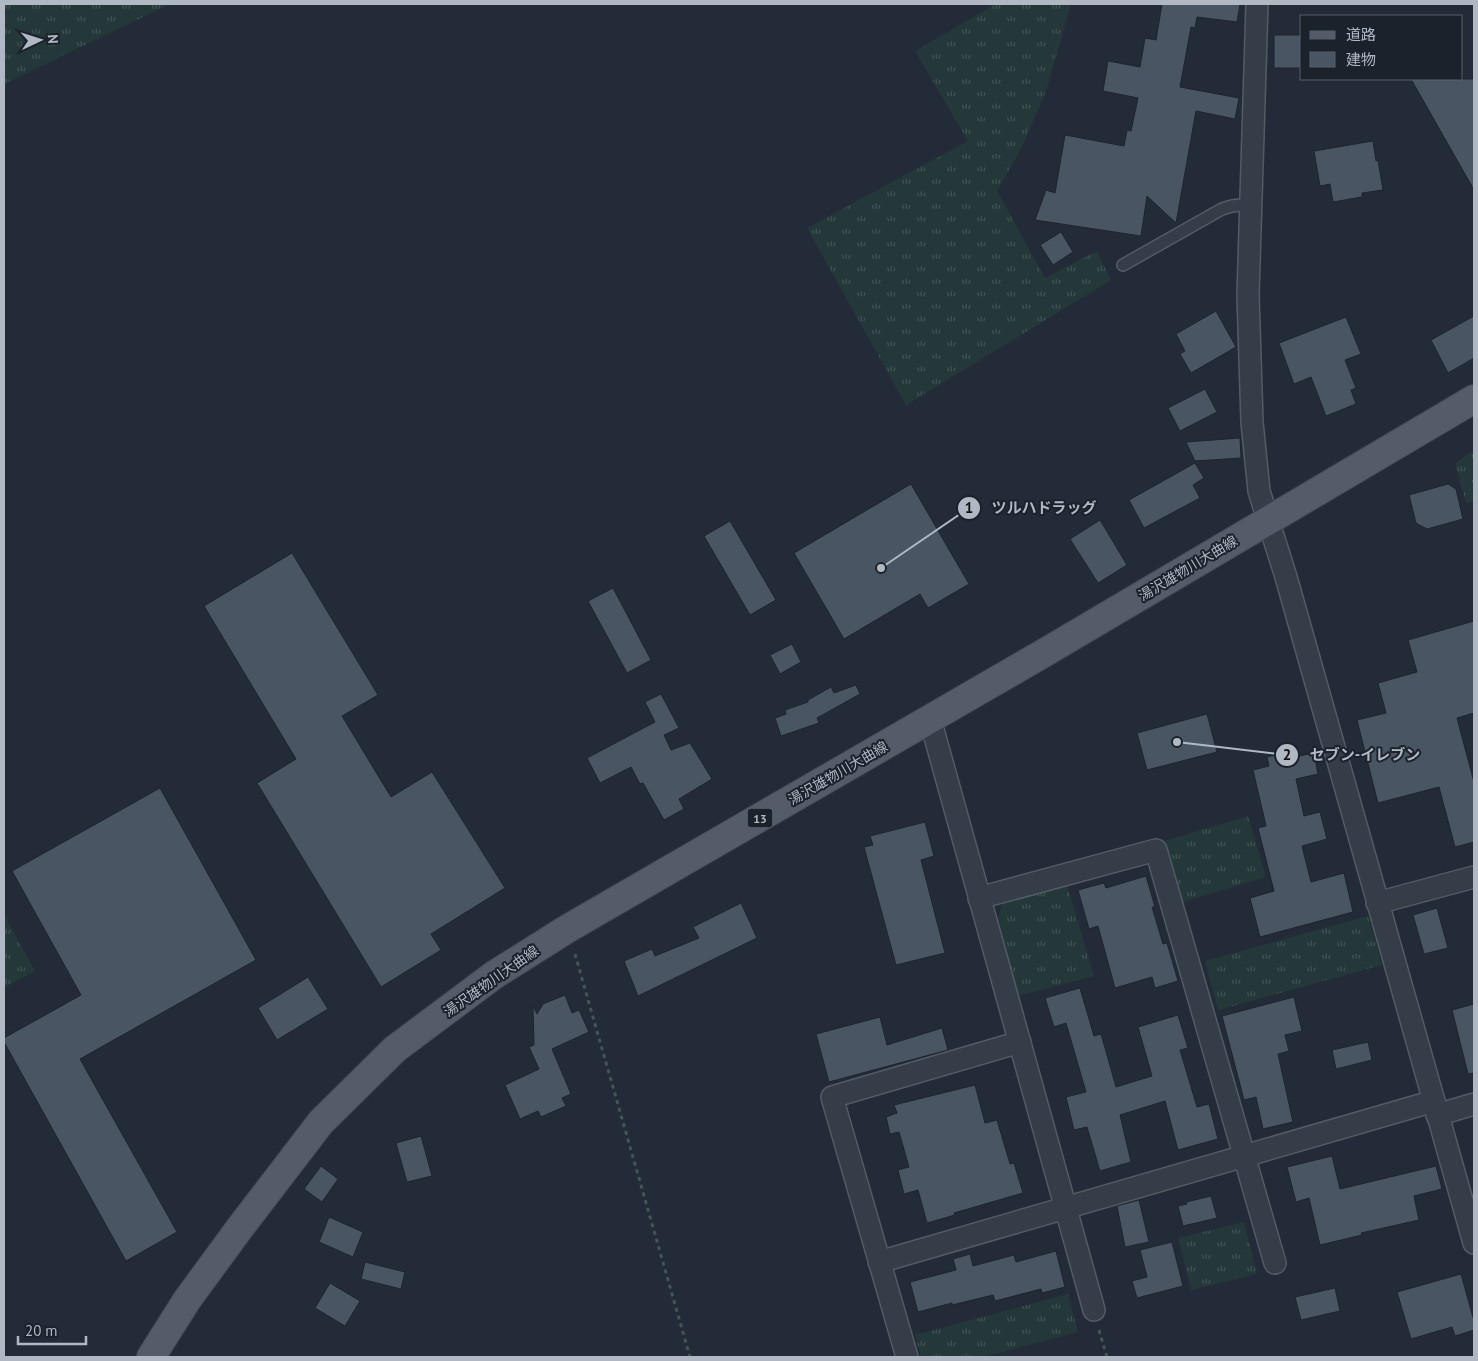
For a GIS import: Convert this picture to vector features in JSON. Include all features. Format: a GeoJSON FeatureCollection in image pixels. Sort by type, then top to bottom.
{"type":"FeatureCollection","features":[{"type":"Feature","properties":{"kind":"main road","name":"湯沢雄物川大曲線"},"geometry":{"type":"LineString","coordinates":[[151,1357],[192,1292],[321,1122],[395,1050],[494,975],[567,929],[930,719],[1474,399]]}},
{"type":"Feature","properties":{"kind":"street"},"geometry":{"type":"LineString","coordinates":[[1257,4],[1248,295],[1252,422],[1259,491],[1286,577],[1474,1243]]}},
{"type":"Feature","properties":{"kind":"street"},"geometry":{"type":"LineString","coordinates":[[930,719],[1094,1310]]}},
{"type":"Feature","properties":{"kind":"street"},"geometry":{"type":"LineString","coordinates":[[980,898],[1156,850],[1275,1263]]}},
{"type":"Feature","properties":{"kind":"street"},"geometry":{"type":"LineString","coordinates":[[1377,903],[1474,876]]}},
{"type":"Feature","properties":{"kind":"street"},"geometry":{"type":"LineString","coordinates":[[907,1357],[832,1097],[1020,1042]]}},
{"type":"Feature","properties":{"kind":"street"},"geometry":{"type":"LineString","coordinates":[[880,1262],[1244,1156],[1435,1108],[1474,1104]]}},
{"type":"Feature","properties":{"kind":"lane"},"geometry":{"type":"LineString","coordinates":[[1123,265],[1222,209],[1251,204]]}},
{"type":"Feature","properties":{"kind":"path"},"geometry":{"type":"LineString","coordinates":[[567,929],[690,1357]]}},
{"type":"Feature","properties":{"kind":"path"},"geometry":{"type":"LineString","coordinates":[[1094,1310],[1107,1357]]}},
{"type":"Feature","properties":{"kind":"green space"},"geometry":{"type":"Polygon","coordinates":[[[4,4],[170,4],[4,84],[4,4]]]}},
{"type":"Feature","properties":{"kind":"green space"},"geometry":{"type":"Polygon","coordinates":[[[996,4],[1071,4],[1046,91],[1022,147],[997,191],[1045,278],[1097,251],[1111,280],[906,405],[807,228],[968,141],[915,51],[996,4]]]}},
{"type":"Feature","properties":{"kind":"green space"},"geometry":{"type":"Polygon","coordinates":[[[1474,450],[1474,501],[1466,503],[1455,464],[1474,450]]]}},
{"type":"Feature","properties":{"kind":"green space"},"geometry":{"type":"Polygon","coordinates":[[[1248,816],[1266,877],[1183,902],[1165,841],[1248,816]]]}},
{"type":"Feature","properties":{"kind":"green space"},"geometry":{"type":"Polygon","coordinates":[[[1067,885],[1094,976],[1018,996],[998,919],[1002,904],[1067,885]]]}},
{"type":"Feature","properties":{"kind":"green space"},"geometry":{"type":"Polygon","coordinates":[[[4,915],[35,971],[4,988],[4,915]]]}},
{"type":"Feature","properties":{"kind":"green space"},"geometry":{"type":"Polygon","coordinates":[[[1368,916],[1382,965],[1218,1010],[1205,961],[1368,916]]]}},
{"type":"Feature","properties":{"kind":"green space"},"geometry":{"type":"Polygon","coordinates":[[[1244,1222],[1257,1274],[1191,1290],[1178,1238],[1244,1222]]]}},
{"type":"Feature","properties":{"kind":"green space"},"geometry":{"type":"Polygon","coordinates":[[[1068,1294],[1078,1332],[983,1357],[921,1357],[915,1335],[1068,1294]]]}},
{"type":"Feature","properties":{"kind":"building"},"geometry":{"type":"Polygon","coordinates":[[[1162,4],[1240,4],[1237,22],[1197,17],[1195,28],[1191,27],[1180,87],[1239,98],[1235,119],[1196,111],[1176,223],[1147,196],[1141,236],[1035,220],[1046,190],[1055,193],[1065,135],[1124,146],[1127,130],[1131,131],[1138,98],[1103,91],[1108,61],[1140,67],[1145,38],[1156,40],[1162,4]]]}},
{"type":"Feature","properties":{"kind":"building"},"geometry":{"type":"Polygon","coordinates":[[[1274,35],[1300,35],[1300,68],[1274,68],[1274,35]]]}},
{"type":"Feature","properties":{"kind":"building"},"geometry":{"type":"Polygon","coordinates":[[[1474,79],[1474,190],[1412,80],[1474,79]]]}},
{"type":"Feature","properties":{"kind":"building"},"geometry":{"type":"Polygon","coordinates":[[[1373,141],[1383,190],[1362,193],[1362,197],[1333,202],[1330,184],[1320,186],[1314,151],[1373,141]]]}},
{"type":"Feature","properties":{"kind":"building"},"geometry":{"type":"Polygon","coordinates":[[[1061,232],[1073,252],[1053,265],[1040,245],[1061,232]]]}},
{"type":"Feature","properties":{"kind":"building"},"geometry":{"type":"Polygon","coordinates":[[[1216,311],[1236,347],[1191,373],[1180,354],[1185,351],[1176,334],[1216,311]]]}},
{"type":"Feature","properties":{"kind":"building"},"geometry":{"type":"Polygon","coordinates":[[[1474,316],[1474,358],[1448,373],[1431,340],[1474,316]]]}},
{"type":"Feature","properties":{"kind":"building"},"geometry":{"type":"Polygon","coordinates":[[[1346,317],[1361,354],[1345,360],[1356,388],[1351,390],[1356,404],[1326,416],[1311,377],[1294,384],[1279,343],[1346,317]]]}},
{"type":"Feature","properties":{"kind":"building"},"geometry":{"type":"Polygon","coordinates":[[[1205,389],[1217,412],[1180,431],[1168,408],[1205,389]]]}},
{"type":"Feature","properties":{"kind":"building"},"geometry":{"type":"Polygon","coordinates":[[[1240,438],[1241,458],[1195,461],[1186,442],[1240,438]]]}},
{"type":"Feature","properties":{"kind":"building"},"geometry":{"type":"Polygon","coordinates":[[[1195,463],[1204,478],[1193,485],[1200,498],[1144,528],[1129,500],[1195,463]]]}},
{"type":"Feature","properties":{"kind":"building"},"geometry":{"type":"Polygon","coordinates":[[[911,484],[969,584],[928,608],[920,594],[844,639],[794,553],[911,484]]]}},
{"type":"Feature","properties":{"kind":"building"},"geometry":{"type":"Polygon","coordinates":[[[1448,484],[1456,489],[1463,519],[1427,529],[1416,523],[1409,495],[1448,484]]]}},
{"type":"Feature","properties":{"kind":"building"},"geometry":{"type":"Polygon","coordinates":[[[1100,520],[1127,565],[1098,583],[1070,539],[1100,520]]]}},
{"type":"Feature","properties":{"kind":"building"},"geometry":{"type":"Polygon","coordinates":[[[730,521],[776,600],[750,615],[704,536],[730,521]]]}},
{"type":"Feature","properties":{"kind":"building"},"geometry":{"type":"Polygon","coordinates":[[[292,553],[378,695],[342,716],[391,797],[432,772],[505,888],[431,934],[441,950],[381,987],[257,783],[296,759],[204,606],[292,553]]]}},
{"type":"Feature","properties":{"kind":"building"},"geometry":{"type":"Polygon","coordinates":[[[613,588],[651,660],[627,673],[588,601],[613,588]]]}},
{"type":"Feature","properties":{"kind":"building"},"geometry":{"type":"Polygon","coordinates":[[[1474,621],[1474,713],[1457,718],[1474,782],[1474,842],[1455,847],[1439,787],[1378,803],[1357,720],[1386,713],[1378,683],[1417,672],[1408,640],[1474,621]]]}},
{"type":"Feature","properties":{"kind":"building"},"geometry":{"type":"Polygon","coordinates":[[[792,644],[801,662],[780,674],[770,655],[792,644]]]}},
{"type":"Feature","properties":{"kind":"building"},"geometry":{"type":"Polygon","coordinates":[[[856,685],[860,694],[817,718],[819,723],[781,736],[775,718],[786,714],[785,710],[808,702],[808,700],[831,687],[834,693],[856,685]]]}},
{"type":"Feature","properties":{"kind":"building"},"geometry":{"type":"Polygon","coordinates":[[[661,694],[679,728],[664,735],[671,750],[690,743],[712,779],[679,799],[684,809],[664,820],[643,783],[640,784],[631,767],[600,783],[587,758],[655,722],[645,702],[661,694]]]}},
{"type":"Feature","properties":{"kind":"building"},"geometry":{"type":"Polygon","coordinates":[[[1207,714],[1217,752],[1147,770],[1137,733],[1207,714]]]}},
{"type":"Feature","properties":{"kind":"building"},"geometry":{"type":"Polygon","coordinates":[[[1298,750],[1299,756],[1314,753],[1318,774],[1296,779],[1304,816],[1320,812],[1327,839],[1302,846],[1311,882],[1344,873],[1353,912],[1260,937],[1250,898],[1274,891],[1258,828],[1266,826],[1253,770],[1269,766],[1267,757],[1298,750]]]}},
{"type":"Feature","properties":{"kind":"building"},"geometry":{"type":"Polygon","coordinates":[[[160,788],[256,960],[80,1059],[177,1232],[126,1261],[4,1042],[4,1038],[81,995],[12,871],[160,788]]]}},
{"type":"Feature","properties":{"kind":"building"},"geometry":{"type":"Polygon","coordinates":[[[925,822],[934,856],[921,860],[945,953],[896,965],[864,847],[873,845],[870,836],[925,822]]]}},
{"type":"Feature","properties":{"kind":"building"},"geometry":{"type":"Polygon","coordinates":[[[1146,876],[1155,907],[1152,907],[1163,944],[1167,943],[1178,981],[1155,988],[1152,977],[1115,988],[1098,926],[1089,929],[1078,890],[1104,883],[1106,888],[1146,876]]]}},
{"type":"Feature","properties":{"kind":"building"},"geometry":{"type":"Polygon","coordinates":[[[741,903],[757,938],[638,996],[624,961],[652,949],[655,956],[699,938],[693,927],[741,903]]]}},
{"type":"Feature","properties":{"kind":"building"},"geometry":{"type":"Polygon","coordinates":[[[1437,908],[1448,948],[1424,954],[1413,915],[1437,908]]]}},
{"type":"Feature","properties":{"kind":"building"},"geometry":{"type":"Polygon","coordinates":[[[308,977],[328,1009],[277,1040],[258,1008],[308,977]]]}},
{"type":"Feature","properties":{"kind":"building"},"geometry":{"type":"Polygon","coordinates":[[[1080,988],[1094,1036],[1101,1034],[1116,1087],[1152,1076],[1138,1027],[1178,1015],[1188,1048],[1180,1050],[1197,1107],[1209,1104],[1218,1139],[1178,1150],[1165,1101],[1120,1115],[1131,1162],[1100,1171],[1087,1127],[1074,1130],[1066,1097],[1086,1092],[1066,1023],[1054,1027],[1045,998],[1080,988]]]}},
{"type":"Feature","properties":{"kind":"building"},"geometry":{"type":"Polygon","coordinates":[[[565,995],[572,1013],[579,1010],[589,1032],[552,1049],[571,1094],[562,1098],[566,1106],[541,1117],[538,1111],[520,1119],[505,1085],[539,1069],[529,1047],[534,1045],[533,1006],[537,1014],[543,1004],[565,995]]]}},
{"type":"Feature","properties":{"kind":"building"},"geometry":{"type":"Polygon","coordinates":[[[1294,997],[1302,1031],[1285,1035],[1289,1051],[1278,1054],[1293,1122],[1263,1129],[1256,1097],[1244,1100],[1222,1016],[1294,997]]]}},
{"type":"Feature","properties":{"kind":"building"},"geometry":{"type":"Polygon","coordinates":[[[1474,1004],[1474,1073],[1468,1074],[1452,1010],[1474,1004]]]}},
{"type":"Feature","properties":{"kind":"building"},"geometry":{"type":"Polygon","coordinates":[[[880,1017],[887,1045],[942,1028],[948,1050],[829,1082],[816,1034],[880,1017]]]}},
{"type":"Feature","properties":{"kind":"building"},"geometry":{"type":"Polygon","coordinates":[[[1368,1042],[1372,1060],[1336,1069],[1332,1050],[1368,1042]]]}},
{"type":"Feature","properties":{"kind":"building"},"geometry":{"type":"Polygon","coordinates":[[[975,1085],[985,1123],[997,1120],[1010,1164],[1014,1163],[1023,1193],[927,1223],[918,1190],[904,1194],[898,1170],[909,1167],[899,1132],[890,1134],[886,1117],[897,1113],[894,1105],[975,1085]]]}},
{"type":"Feature","properties":{"kind":"building"},"geometry":{"type":"Polygon","coordinates":[[[421,1136],[432,1176],[407,1182],[396,1143],[421,1136]]]}},
{"type":"Feature","properties":{"kind":"building"},"geometry":{"type":"Polygon","coordinates":[[[1332,1156],[1340,1189],[1436,1166],[1442,1189],[1414,1196],[1419,1220],[1361,1233],[1362,1235],[1320,1245],[1309,1198],[1296,1202],[1287,1167],[1332,1156]]]}},
{"type":"Feature","properties":{"kind":"building"},"geometry":{"type":"Polygon","coordinates":[[[321,1166],[338,1179],[322,1202],[304,1189],[321,1166]]]}},
{"type":"Feature","properties":{"kind":"building"},"geometry":{"type":"Polygon","coordinates":[[[1211,1196],[1217,1218],[1183,1226],[1178,1206],[1187,1204],[1186,1202],[1211,1196]]]}},
{"type":"Feature","properties":{"kind":"building"},"geometry":{"type":"Polygon","coordinates":[[[1139,1200],[1149,1242],[1125,1247],[1117,1206],[1139,1200]]]}},
{"type":"Feature","properties":{"kind":"building"},"geometry":{"type":"Polygon","coordinates":[[[329,1217],[363,1232],[353,1257],[319,1242],[329,1217]]]}},
{"type":"Feature","properties":{"kind":"building"},"geometry":{"type":"Polygon","coordinates":[[[1172,1242],[1183,1286],[1137,1298],[1132,1281],[1147,1277],[1140,1250],[1172,1242]]]}},
{"type":"Feature","properties":{"kind":"building"},"geometry":{"type":"Polygon","coordinates":[[[1056,1251],[1065,1287],[1042,1293],[1041,1289],[995,1301],[993,1295],[918,1312],[910,1282],[956,1270],[953,1259],[970,1254],[973,1266],[1014,1255],[1016,1262],[1056,1251]]]}},
{"type":"Feature","properties":{"kind":"building"},"geometry":{"type":"Polygon","coordinates":[[[365,1262],[405,1272],[401,1289],[361,1279],[365,1262]]]}},
{"type":"Feature","properties":{"kind":"building"},"geometry":{"type":"Polygon","coordinates":[[[1461,1274],[1474,1321],[1474,1330],[1455,1336],[1452,1327],[1411,1339],[1397,1292],[1461,1274]]]}},
{"type":"Feature","properties":{"kind":"building"},"geometry":{"type":"Polygon","coordinates":[[[330,1283],[360,1301],[345,1326],[315,1308],[330,1283]]]}},
{"type":"Feature","properties":{"kind":"building"},"geometry":{"type":"Polygon","coordinates":[[[1335,1288],[1340,1311],[1301,1320],[1295,1297],[1335,1288]]]}},
{"type":"Feature","properties":{"kind":"place","name":"ツルハドラッグ"},"geometry":{"type":"Point","coordinates":[881,568]}},
{"type":"Feature","properties":{"kind":"place","name":"セブン-イレブン"},"geometry":{"type":"Point","coordinates":[1177,742]}}]}
